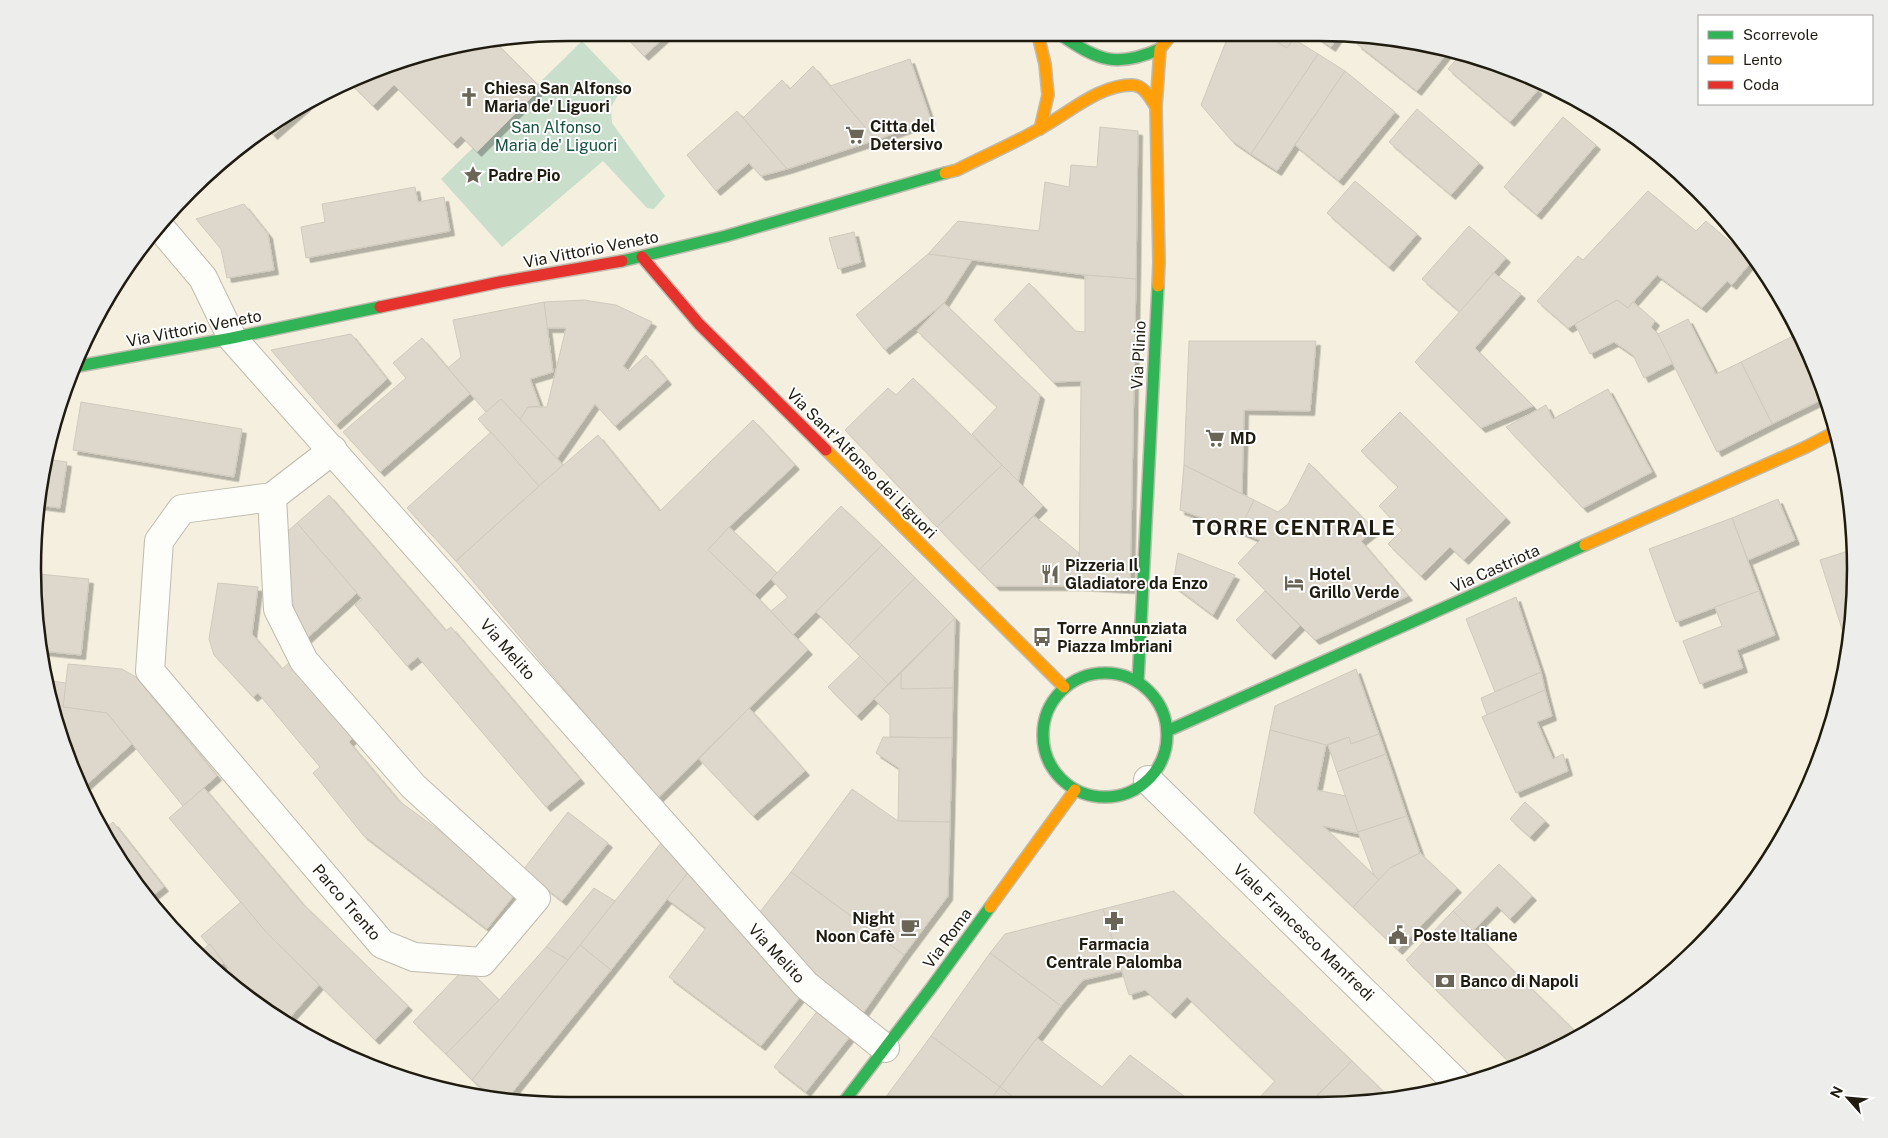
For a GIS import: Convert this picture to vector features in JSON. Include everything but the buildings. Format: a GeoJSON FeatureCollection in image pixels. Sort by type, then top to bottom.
{"type":"FeatureCollection","features":[{"type":"Feature","properties":{"kind":"main road"},"geometry":{"type":"LineString","coordinates":[[1039,41],[1045,64],[1048,95],[1040,130]]}},
{"type":"Feature","properties":{"kind":"main road"},"geometry":{"type":"LineString","coordinates":[[1070,41],[1083,50],[1108,61],[1132,60],[1160,49],[1166,41]]}},
{"type":"Feature","properties":{"kind":"main road","name":"Via Plinio"},"geometry":{"type":"LineString","coordinates":[[1138,682],[1159,262],[1156,107],[1160,49]]}},
{"type":"Feature","properties":{"kind":"main road","name":"Via Vittorio Veneto"},"geometry":{"type":"LineString","coordinates":[[82,365],[232,338],[500,282],[642,257],[726,236],[957,170],[1040,130],[1094,96],[1118,87],[1134,85],[1148,92],[1156,107]]}},
{"type":"Feature","properties":{"kind":"main road","name":"Via Sant'Alfonso dei Liguori"},"geometry":{"type":"LineString","coordinates":[[642,257],[699,324],[1064,687]]}},
{"type":"Feature","properties":{"kind":"main road","name":"Via Castriota"},"geometry":{"type":"LineString","coordinates":[[1167,731],[1806,447],[1830,435]]}},
{"type":"Feature","properties":{"kind":"main road"},"geometry":{"type":"LineString","coordinates":[[1096,673],[1121,674],[1138,682],[1154,696],[1162,710],[1167,731],[1164,753],[1158,768],[1148,780],[1125,794],[1111,797],[1086,795],[1065,784],[1046,758],[1043,745],[1044,717],[1050,703],[1064,687],[1079,678],[1096,673]]}},
{"type":"Feature","properties":{"kind":"main road","name":"Via Roma"},"geometry":{"type":"LineString","coordinates":[[847,1097],[931,988],[1075,790]]}},
{"type":"Feature","properties":{"kind":"street","name":"Via Melito"},"geometry":{"type":"LineString","coordinates":[[164,231],[203,278],[232,338],[800,978],[885,1048]]}},
{"type":"Feature","properties":{"kind":"street","name":"Parco Trento"},"geometry":{"type":"LineString","coordinates":[[272,497],[278,609],[304,661],[413,786],[536,898],[482,962],[414,957],[382,944],[150,671],[159,541],[182,510],[272,497],[333,450]]}},
{"type":"Feature","properties":{"kind":"street","name":"Viale Francesco Manfredi"},"geometry":{"type":"LineString","coordinates":[[1148,780],[1454,1079]]}},
{"type":"Feature","properties":{"kind":"green space","name":"San Alfonso Maria de' Liguori"},"geometry":{"type":"Polygon","coordinates":[[[582,41],[624,85],[611,107],[612,123],[665,196],[654,209],[647,208],[603,161],[502,247],[441,179],[582,41]]]}},
{"type":"Feature","properties":{"kind":"traffic: fast"},"geometry":{"type":"LineString","coordinates":[[1070,41],[1086,51],[1108,59],[1132,58],[1160,49]]}},
{"type":"Feature","properties":{"kind":"traffic: fast"},"geometry":{"type":"LineString","coordinates":[[622,261],[726,236],[945,173]]}},
{"type":"Feature","properties":{"kind":"traffic: fast"},"geometry":{"type":"LineString","coordinates":[[1138,682],[1158,286]]}},
{"type":"Feature","properties":{"kind":"traffic: fast"},"geometry":{"type":"LineString","coordinates":[[82,365],[232,338],[380,307]]}},
{"type":"Feature","properties":{"kind":"traffic: fast"},"geometry":{"type":"LineString","coordinates":[[1167,731],[1585,545]]}},
{"type":"Feature","properties":{"kind":"traffic: fast"},"geometry":{"type":"LineString","coordinates":[[1105,673],[1129,677],[1149,691],[1163,711],[1167,735],[1163,759],[1149,779],[1129,793],[1105,797],[1081,793],[1061,779],[1047,759],[1043,735],[1047,711],[1061,691],[1081,677],[1105,673]]}},
{"type":"Feature","properties":{"kind":"traffic: fast"},"geometry":{"type":"LineString","coordinates":[[848,1097],[990,907]]}},
{"type":"Feature","properties":{"kind":"traffic: slow"},"geometry":{"type":"LineString","coordinates":[[1039,41],[1045,64],[1048,95],[1040,129]]}},
{"type":"Feature","properties":{"kind":"traffic: slow"},"geometry":{"type":"LineString","coordinates":[[1158,286],[1156,107],[1160,49],[1166,41]]}},
{"type":"Feature","properties":{"kind":"traffic: slow"},"geometry":{"type":"LineString","coordinates":[[945,173],[957,170],[1019,140],[1095,95],[1119,86],[1132,85],[1140,87],[1156,107]]}},
{"type":"Feature","properties":{"kind":"traffic: slow"},"geometry":{"type":"LineString","coordinates":[[1585,545],[1830,435]]}},
{"type":"Feature","properties":{"kind":"traffic: slow"},"geometry":{"type":"LineString","coordinates":[[826,450],[1064,687]]}},
{"type":"Feature","properties":{"kind":"traffic: slow"},"geometry":{"type":"LineString","coordinates":[[990,907],[1075,790]]}},
{"type":"Feature","properties":{"kind":"traffic: jam"},"geometry":{"type":"LineString","coordinates":[[642,257],[699,324],[826,450]]}},
{"type":"Feature","properties":{"kind":"traffic: jam"},"geometry":{"type":"LineString","coordinates":[[380,307],[500,282],[622,261]]}},
{"type":"Feature","properties":{"kind":"place","name":"Chiesa San Alfonso Maria de' Liguori"},"geometry":{"type":"Point","coordinates":[469,97]}},
{"type":"Feature","properties":{"kind":"place","name":"Citta del Detersivo"},"geometry":{"type":"Point","coordinates":[855,135]}},
{"type":"Feature","properties":{"kind":"place","name":"Padre Pio"},"geometry":{"type":"Point","coordinates":[473,175]}},
{"type":"Feature","properties":{"kind":"place","name":"MD"},"geometry":{"type":"Point","coordinates":[1215,438]}},
{"type":"Feature","properties":{"kind":"place","name":"Pizzeria Il Gladiatore da Enzo"},"geometry":{"type":"Point","coordinates":[1050,574]}},
{"type":"Feature","properties":{"kind":"place","name":"Hotel Grillo Verde"},"geometry":{"type":"Point","coordinates":[1294,583]}},
{"type":"Feature","properties":{"kind":"place","name":"Torre Annunziata Piazza Imbriani"},"geometry":{"type":"Point","coordinates":[1042,637]}},
{"type":"Feature","properties":{"kind":"place","name":"Farmacia Centrale Palomba"},"geometry":{"type":"Point","coordinates":[1114,921]}},
{"type":"Feature","properties":{"kind":"place","name":"Night Noon Cafè"},"geometry":{"type":"Point","coordinates":[910,927]}},
{"type":"Feature","properties":{"kind":"place","name":"Poste Italiane"},"geometry":{"type":"Point","coordinates":[1398,935]}},
{"type":"Feature","properties":{"kind":"place","name":"Banco di Napoli"},"geometry":{"type":"Point","coordinates":[1445,981]}},
{"type":"Feature","properties":{"kind":"district","name":"TORRE CENTRALE"},"geometry":{"type":"Point","coordinates":[1294,528]}}]}
